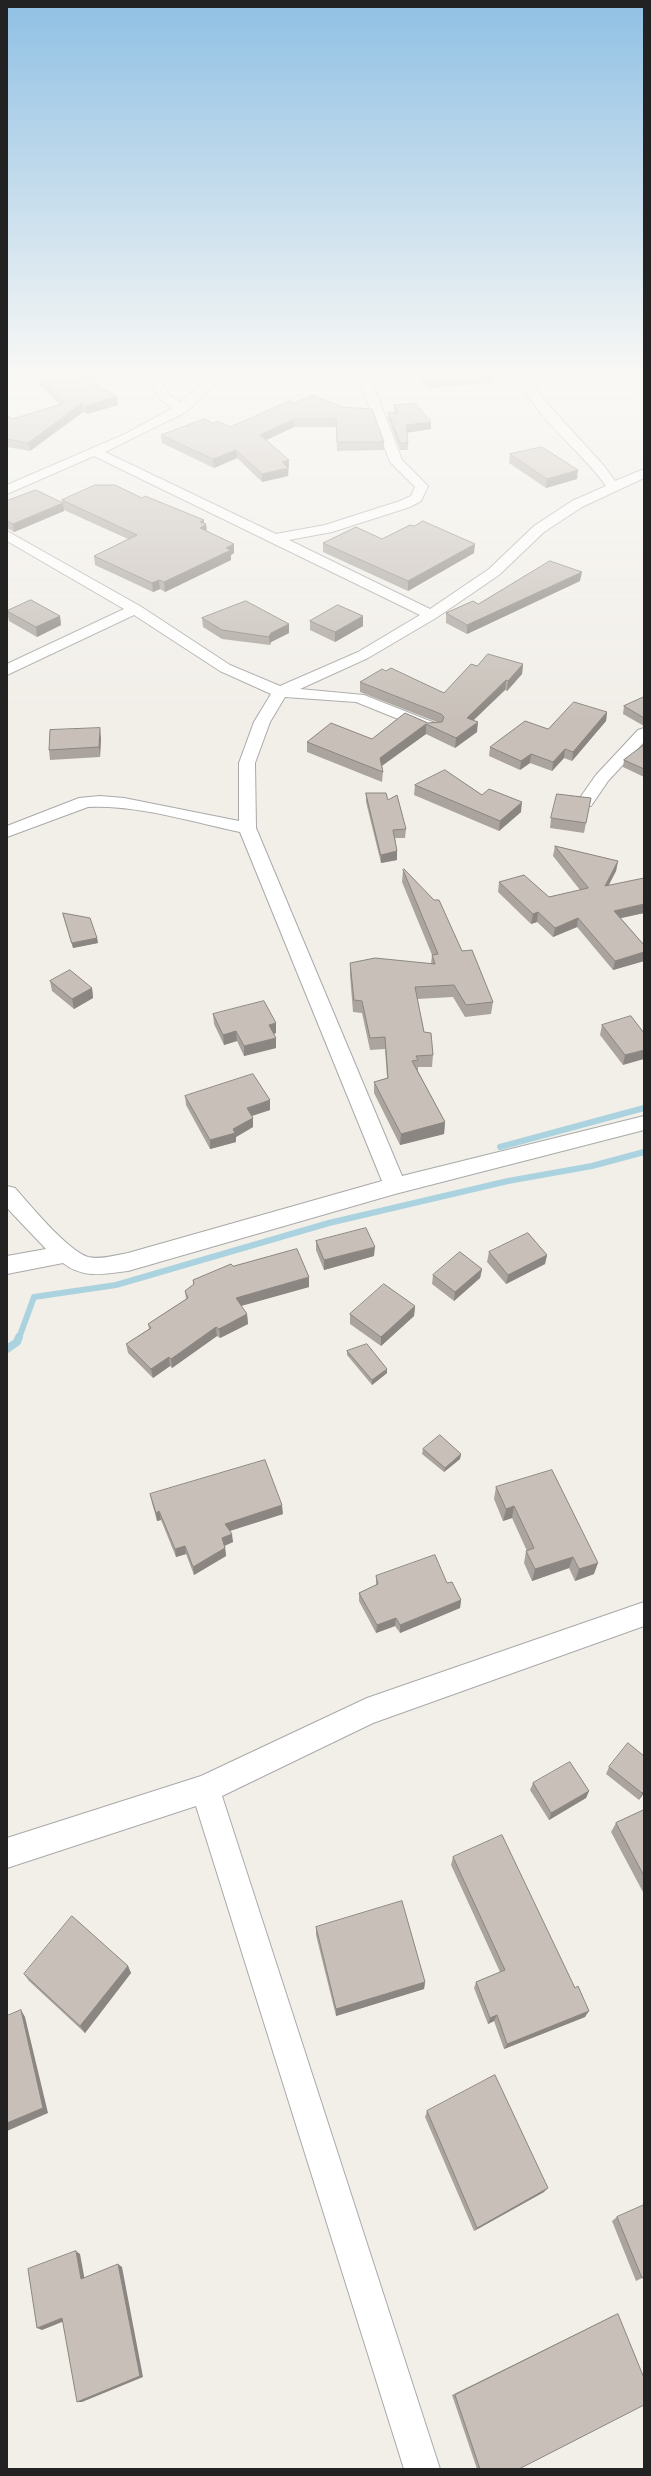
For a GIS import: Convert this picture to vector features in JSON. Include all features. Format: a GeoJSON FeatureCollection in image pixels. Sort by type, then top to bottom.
{"type":"FeatureCollection","features":[{"type":"Feature","properties":{"kind":"street"},"geometry":{"type":"LineString","coordinates":[[169,490],[276,538],[431,615]]}},
{"type":"Feature","properties":{"kind":"street"},"geometry":{"type":"LineString","coordinates":[[276,538],[327,529],[405,504],[416,498],[420,490]]}},
{"type":"Feature","properties":{"kind":"street"},"geometry":{"type":"LineString","coordinates":[[395,1186],[247,828],[247,763],[262,722],[280,692],[363,655],[431,615],[494,572],[539,529],[577,504],[605,490]]}},
{"type":"Feature","properties":{"kind":"street"},"geometry":{"type":"LineString","coordinates":[[7,535],[135,609],[225,668],[280,692],[358,698],[434,728]]}},
{"type":"Feature","properties":{"kind":"street"},"geometry":{"type":"LineString","coordinates":[[7,670],[135,609]]}},
{"type":"Feature","properties":{"kind":"street"},"geometry":{"type":"LineString","coordinates":[[585,802],[602,778],[644,733]]}},
{"type":"Feature","properties":{"kind":"street"},"geometry":{"type":"LineString","coordinates":[[7,832],[85,802],[100,801],[124,803],[247,828]]}},
{"type":"Feature","properties":{"kind":"street"},"geometry":{"type":"LineString","coordinates":[[7,1194],[66,1254],[82,1264],[98,1266],[128,1262],[395,1186],[644,1123]]}},
{"type":"Feature","properties":{"kind":"street"},"geometry":{"type":"LineString","coordinates":[[7,1265],[66,1254]]}},
{"type":"Feature","properties":{"kind":"street"},"geometry":{"type":"LineString","coordinates":[[7,1853],[206,1789],[367,1712],[644,1614]]}},
{"type":"Feature","properties":{"kind":"street"},"geometry":{"type":"LineString","coordinates":[[206,1789],[422,2469]]}},
{"type":"Feature","properties":{"kind":"building"},"geometry":{"type":"Polygon","coordinates":[[[36,490],[63,503],[13,524],[7,521],[7,501],[36,490]]]}},
{"type":"Feature","properties":{"kind":"building"},"geometry":{"type":"Polygon","coordinates":[[[85,490],[124,490],[142,498],[145,496],[204,520],[200,522],[206,524],[200,528],[234,544],[226,548],[231,550],[164,582],[159,580],[152,583],[94,556],[137,535],[62,500],[85,490]]]}},
{"type":"Feature","properties":{"kind":"building"},"geometry":{"type":"Polygon","coordinates":[[[423,521],[475,544],[408,581],[323,543],[356,527],[382,539],[410,525],[414,526],[423,521]]]}},
{"type":"Feature","properties":{"kind":"building"},"geometry":{"type":"Polygon","coordinates":[[[550,561],[582,572],[467,625],[446,613],[473,601],[478,604],[550,561]]]}},
{"type":"Feature","properties":{"kind":"building"},"geometry":{"type":"Polygon","coordinates":[[[31,600],[60,616],[36,627],[7,611],[31,600]]]}},
{"type":"Feature","properties":{"kind":"building"},"geometry":{"type":"Polygon","coordinates":[[[246,601],[289,624],[271,633],[269,637],[222,630],[202,618],[246,601]]]}},
{"type":"Feature","properties":{"kind":"building"},"geometry":{"type":"Polygon","coordinates":[[[338,605],[363,616],[335,632],[310,621],[338,605]]]}},
{"type":"Feature","properties":{"kind":"building"},"geometry":{"type":"Polygon","coordinates":[[[488,654],[523,664],[508,681],[506,680],[467,718],[478,722],[456,738],[426,724],[380,758],[383,772],[307,742],[331,723],[372,739],[405,713],[428,723],[442,722],[444,717],[441,714],[360,682],[382,669],[386,671],[391,668],[444,693],[471,664],[477,666],[488,654]]]}},
{"type":"Feature","properties":{"kind":"building"},"geometry":{"type":"Polygon","coordinates":[[[644,697],[644,718],[624,706],[644,697]]]}},
{"type":"Feature","properties":{"kind":"building"},"geometry":{"type":"Polygon","coordinates":[[[574,702],[607,712],[573,752],[565,749],[553,762],[531,754],[521,761],[490,747],[525,721],[548,729],[574,702]]]}},
{"type":"Feature","properties":{"kind":"building"},"geometry":{"type":"Polygon","coordinates":[[[100,728],[99,747],[49,750],[50,730],[100,728]]]}},
{"type":"Feature","properties":{"kind":"building"},"geometry":{"type":"Polygon","coordinates":[[[644,745],[644,769],[624,760],[644,745]]]}},
{"type":"Feature","properties":{"kind":"building"},"geometry":{"type":"Polygon","coordinates":[[[445,770],[482,795],[489,789],[522,802],[500,821],[415,785],[445,770]]]}},
{"type":"Feature","properties":{"kind":"building"},"geometry":{"type":"Polygon","coordinates":[[[366,793],[386,793],[388,800],[397,795],[406,829],[393,830],[397,851],[381,855],[366,793]]]}},
{"type":"Feature","properties":{"kind":"building"},"geometry":{"type":"Polygon","coordinates":[[[557,794],[591,798],[586,823],[551,818],[557,794]]]}},
{"type":"Feature","properties":{"kind":"building"},"geometry":{"type":"Polygon","coordinates":[[[555,846],[618,861],[605,886],[644,878],[644,904],[614,911],[644,945],[644,952],[615,961],[578,918],[555,928],[538,912],[533,914],[499,882],[524,875],[549,897],[588,888],[555,846]]]}},
{"type":"Feature","properties":{"kind":"building"},"geometry":{"type":"Polygon","coordinates":[[[404,869],[434,900],[439,900],[462,951],[472,950],[493,1002],[466,1005],[454,985],[415,987],[424,1032],[431,1033],[433,1055],[416,1056],[418,1060],[412,1061],[445,1122],[401,1134],[374,1082],[388,1078],[385,1037],[370,1038],[362,1001],[354,1000],[350,963],[375,958],[435,964],[432,955],[438,954],[403,870],[404,869]]]}},
{"type":"Feature","properties":{"kind":"building"},"geometry":{"type":"Polygon","coordinates":[[[63,913],[90,918],[97,938],[72,943],[63,913]]]}},
{"type":"Feature","properties":{"kind":"building"},"geometry":{"type":"Polygon","coordinates":[[[70,970],[92,988],[72,999],[50,981],[70,970]]]}},
{"type":"Feature","properties":{"kind":"building"},"geometry":{"type":"Polygon","coordinates":[[[264,1001],[276,1023],[269,1025],[276,1038],[244,1046],[236,1031],[223,1035],[213,1014],[264,1001]]]}},
{"type":"Feature","properties":{"kind":"building"},"geometry":{"type":"Polygon","coordinates":[[[631,1016],[644,1033],[644,1050],[625,1055],[602,1025],[631,1016]]]}},
{"type":"Feature","properties":{"kind":"building"},"geometry":{"type":"Polygon","coordinates":[[[253,1074],[270,1100],[247,1108],[253,1118],[233,1129],[235,1133],[210,1140],[185,1096],[253,1074]]]}},
{"type":"Feature","properties":{"kind":"building"},"geometry":{"type":"Polygon","coordinates":[[[366,1228],[375,1247],[324,1260],[316,1241],[366,1228]]]}},
{"type":"Feature","properties":{"kind":"building"},"geometry":{"type":"Polygon","coordinates":[[[528,1233],[547,1255],[508,1275],[489,1252],[528,1233]]]}},
{"type":"Feature","properties":{"kind":"building"},"geometry":{"type":"Polygon","coordinates":[[[297,1249],[309,1277],[236,1298],[247,1314],[219,1329],[216,1327],[171,1359],[169,1357],[151,1369],[126,1344],[151,1328],[148,1324],[188,1298],[185,1291],[194,1284],[193,1280],[231,1264],[233,1266],[297,1249]]]}},
{"type":"Feature","properties":{"kind":"building"},"geometry":{"type":"Polygon","coordinates":[[[460,1252],[482,1269],[455,1292],[433,1275],[460,1252]]]}},
{"type":"Feature","properties":{"kind":"building"},"geometry":{"type":"Polygon","coordinates":[[[384,1284],[415,1306],[381,1337],[350,1314],[384,1284]]]}},
{"type":"Feature","properties":{"kind":"building"},"geometry":{"type":"Polygon","coordinates":[[[367,1344],[387,1369],[372,1380],[347,1351],[367,1344]]]}},
{"type":"Feature","properties":{"kind":"building"},"geometry":{"type":"Polygon","coordinates":[[[440,1435],[461,1454],[445,1468],[423,1449],[440,1435]]]}},
{"type":"Feature","properties":{"kind":"building"},"geometry":{"type":"Polygon","coordinates":[[[265,1460],[282,1505],[225,1524],[232,1534],[222,1538],[225,1548],[193,1567],[185,1546],[175,1549],[159,1511],[156,1513],[150,1494],[265,1460]]]}},
{"type":"Feature","properties":{"kind":"building"},"geometry":{"type":"Polygon","coordinates":[[[552,1470],[598,1563],[579,1569],[573,1557],[535,1569],[526,1551],[534,1548],[514,1506],[506,1509],[496,1487],[552,1470]]]}},
{"type":"Feature","properties":{"kind":"building"},"geometry":{"type":"Polygon","coordinates":[[[435,1555],[447,1583],[452,1582],[461,1600],[400,1625],[396,1618],[377,1625],[359,1593],[378,1584],[376,1576],[435,1555]]]}},
{"type":"Feature","properties":{"kind":"building"},"geometry":{"type":"Polygon","coordinates":[[[628,1743],[644,1756],[644,1791],[642,1793],[609,1767],[628,1743]]]}},
{"type":"Feature","properties":{"kind":"building"},"geometry":{"type":"Polygon","coordinates":[[[570,1762],[589,1791],[551,1813],[533,1783],[570,1762]]]}},
{"type":"Feature","properties":{"kind":"building"},"geometry":{"type":"Polygon","coordinates":[[[644,1810],[644,1876],[616,1823],[644,1810]]]}},
{"type":"Feature","properties":{"kind":"building"},"geometry":{"type":"Polygon","coordinates":[[[502,1835],[575,1988],[578,1986],[589,2011],[507,2044],[497,2015],[490,2018],[476,1982],[505,1970],[453,1857],[502,1835]]]}},
{"type":"Feature","properties":{"kind":"building"},"geometry":{"type":"Polygon","coordinates":[[[402,1901],[425,1982],[336,2009],[316,1927],[402,1901]]]}},
{"type":"Feature","properties":{"kind":"building"},"geometry":{"type":"Polygon","coordinates":[[[72,1916],[128,1966],[80,2026],[24,1974],[72,1916]]]}},
{"type":"Feature","properties":{"kind":"building"},"geometry":{"type":"Polygon","coordinates":[[[21,2010],[43,2108],[7,2123],[7,2016],[21,2010]]]}},
{"type":"Feature","properties":{"kind":"building"},"geometry":{"type":"Polygon","coordinates":[[[495,2075],[548,2188],[477,2228],[427,2111],[495,2075]]]}},
{"type":"Feature","properties":{"kind":"building"},"geometry":{"type":"Polygon","coordinates":[[[644,2205],[644,2277],[642,2278],[617,2217],[644,2205]]]}},
{"type":"Feature","properties":{"kind":"building"},"geometry":{"type":"Polygon","coordinates":[[[76,2251],[81,2279],[118,2264],[140,2376],[77,2402],[62,2318],[37,2328],[28,2269],[76,2251]]]}},
{"type":"Feature","properties":{"kind":"building"},"geometry":{"type":"Polygon","coordinates":[[[618,2314],[644,2378],[644,2405],[519,2469],[480,2469],[455,2395],[618,2314]]]}},
{"type":"Feature","properties":{"kind":"waterway"},"geometry":{"type":"LineString","coordinates":[[500,1147],[644,1108]]}},
{"type":"Feature","properties":{"kind":"waterway"},"geometry":{"type":"LineString","coordinates":[[19,1338],[34,1297],[116,1285],[329,1223],[508,1181],[592,1166],[644,1152]]}},
{"type":"Feature","properties":{"kind":"waterway"},"geometry":{"type":"LineString","coordinates":[[7,1349],[17,1342],[19,1337]]}}]}
